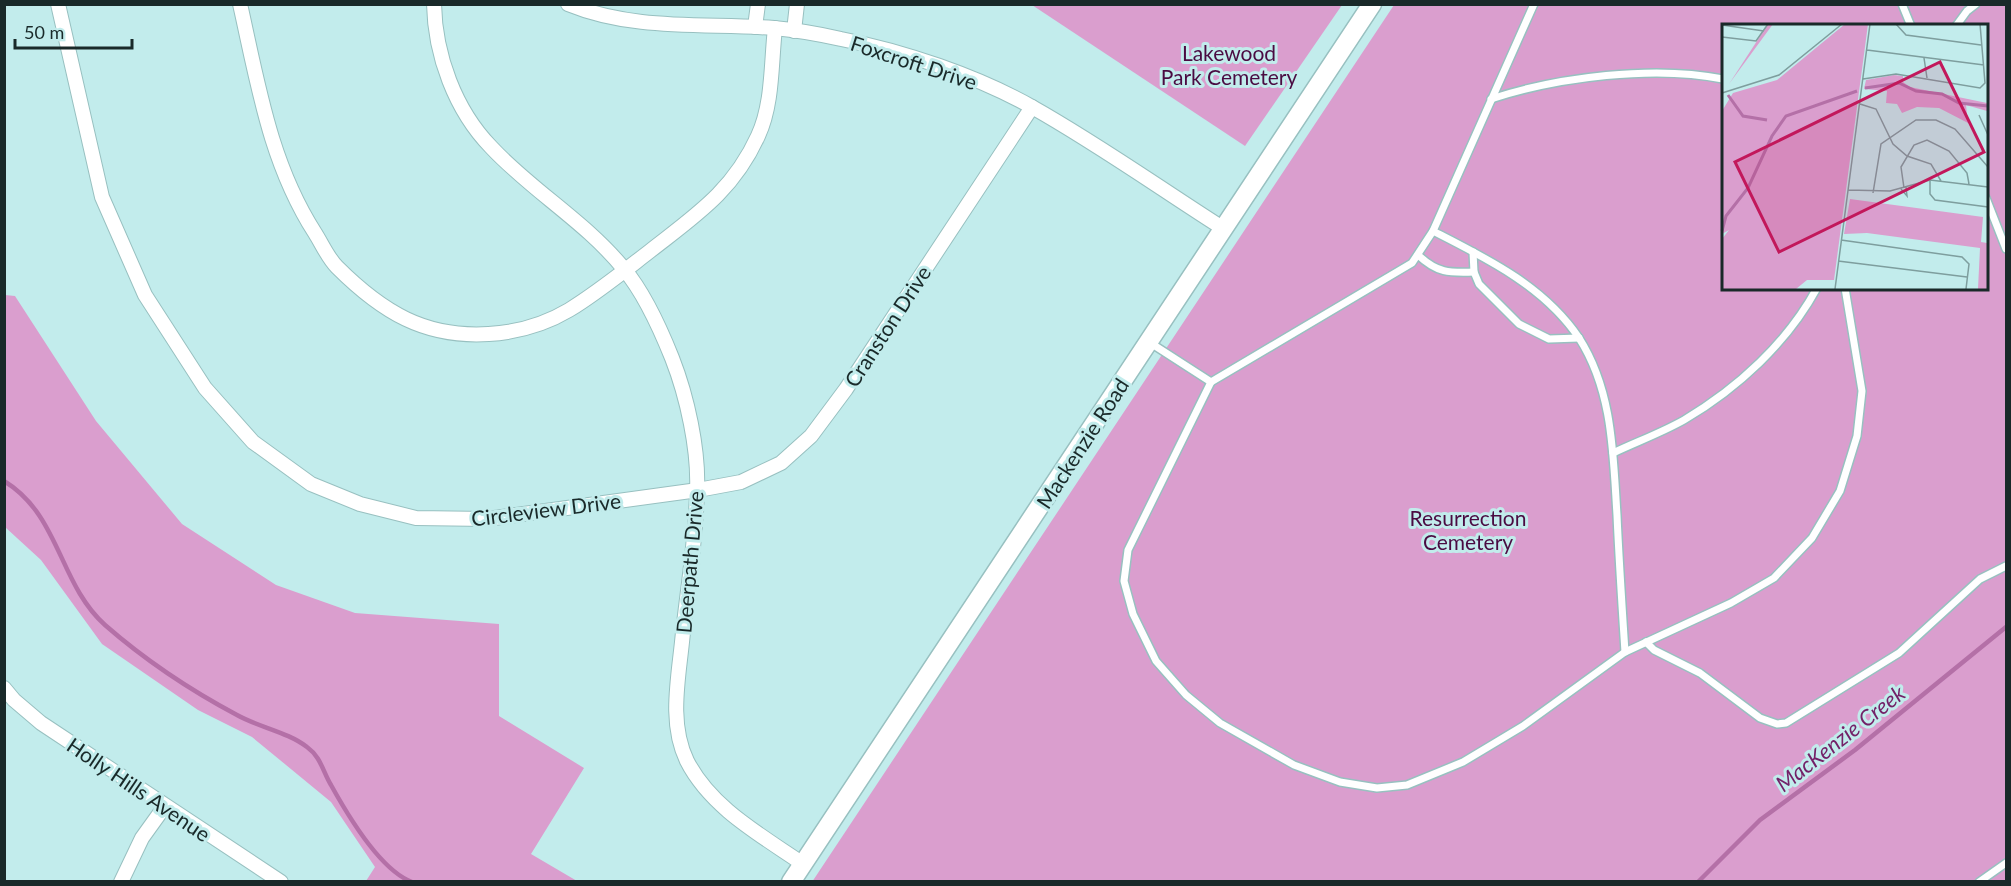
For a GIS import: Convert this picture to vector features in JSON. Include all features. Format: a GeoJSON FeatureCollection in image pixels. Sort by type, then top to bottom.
{"type":"FeatureCollection","features":[{"type":"Feature","properties":{"kind":"main road","name":"Mackenzie Road"},"geometry":{"type":"LineString","coordinates":[[791,882],[1372,4]]}},
{"type":"Feature","properties":{"kind":"street","name":"Circleview Drive"},"geometry":{"type":"LineString","coordinates":[[58,4],[102,197],[145,295],[205,388],[253,442],[311,484],[360,504],[416,518],[487,519],[698,489]]}},
{"type":"Feature","properties":{"kind":"street"},"geometry":{"type":"LineString","coordinates":[[240,4],[271,141],[299,208],[335,266],[368,295],[407,320],[450,332],[489,334],[528,328],[568,311],[715,201],[740,170],[759,134],[768,98],[775,28]]}},
{"type":"Feature","properties":{"kind":"street","name":"Deerpath Drive"},"geometry":{"type":"LineString","coordinates":[[434,4],[434,27],[446,72],[466,114],[490,146],[588,231],[625,270],[644,300],[672,359],[689,415],[698,489],[676,695],[677,731],[687,761],[710,794],[725,810],[803,864]]}},
{"type":"Feature","properties":{"kind":"street","name":"Foxcroft Drive"},"geometry":{"type":"LineString","coordinates":[[568,4],[596,16],[649,24],[775,28],[842,39],[899,54],[975,80],[1032,107],[1224,229]]}},
{"type":"Feature","properties":{"kind":"street"},"geometry":{"type":"LineString","coordinates":[[755,27],[758,4]]}},
{"type":"Feature","properties":{"kind":"street"},"geometry":{"type":"LineString","coordinates":[[794,31],[798,4]]}},
{"type":"Feature","properties":{"kind":"street","name":"Cranston Drive"},"geometry":{"type":"LineString","coordinates":[[698,489],[741,482],[781,463],[812,436],[1032,107]]}},
{"type":"Feature","properties":{"kind":"street","name":"Holly Hills Avenue"},"geometry":{"type":"LineString","coordinates":[[4,688],[14,700],[41,723],[281,882]]}},
{"type":"Feature","properties":{"kind":"street"},"geometry":{"type":"LineString","coordinates":[[121,882],[142,838],[165,806]]}},
{"type":"Feature","properties":{"kind":"lane"},"geometry":{"type":"LineString","coordinates":[[1534,4],[1433,231],[1419,255],[1412,263],[1211,382],[1128,550],[1124,581],[1133,614],[1156,661],[1186,694],[1220,723],[1294,765],[1340,782],[1377,788],[1407,785],[1463,762],[1524,726],[1625,652],[1731,603],[1774,578],[1812,538],[1840,491],[1857,435],[1862,391],[1845,290]]}},
{"type":"Feature","properties":{"kind":"lane"},"geometry":{"type":"LineString","coordinates":[[1902,4],[1910,24]]}},
{"type":"Feature","properties":{"kind":"lane"},"geometry":{"type":"LineString","coordinates":[[1958,24],[1976,4]]}},
{"type":"Feature","properties":{"kind":"lane"},"geometry":{"type":"LineString","coordinates":[[1491,99],[1526,87],[1569,79],[1632,74],[1722,79]]}},
{"type":"Feature","properties":{"kind":"lane"},"geometry":{"type":"LineString","coordinates":[[1987,200],[2007,249]]}},
{"type":"Feature","properties":{"kind":"lane"},"geometry":{"type":"LineString","coordinates":[[1433,231],[1525,284],[1555,310],[1579,338],[1599,381],[1611,426],[1625,652]]}},
{"type":"Feature","properties":{"kind":"lane"},"geometry":{"type":"LineString","coordinates":[[1473,252],[1474,272],[1479,284],[1519,324],[1549,339],[1579,338]]}},
{"type":"Feature","properties":{"kind":"lane"},"geometry":{"type":"LineString","coordinates":[[1419,255],[1432,268],[1454,272],[1474,272]]}},
{"type":"Feature","properties":{"kind":"lane"},"geometry":{"type":"LineString","coordinates":[[1613,453],[1684,420],[1729,389],[1783,339],[1816,290]]}},
{"type":"Feature","properties":{"kind":"lane"},"geometry":{"type":"LineString","coordinates":[[1149,342],[1211,382]]}},
{"type":"Feature","properties":{"kind":"lane"},"geometry":{"type":"LineString","coordinates":[[1646,642],[1654,650],[1700,673],[1760,718],[1777,724],[1786,723],[1899,653],[1980,579],[2007,566]]}},
{"type":"Feature","properties":{"kind":"lane"},"geometry":{"type":"LineString","coordinates":[[1979,882],[2007,863]]}},
{"type":"Feature","properties":{"kind":"green space","name":"Lakewood Park Cemetery"},"geometry":{"type":"Polygon","coordinates":[[[1032,5],[1342,5],[1245,146],[1032,5]]]}},
{"type":"Feature","properties":{"kind":"green space","name":"Resurrection Cemetery"},"geometry":{"type":"Polygon","coordinates":[[[1394,5],[2006,5],[2006,881],[812,882],[1394,5]]]}},
{"type":"Feature","properties":{"kind":"green space"},"geometry":{"type":"Polygon","coordinates":[[[5,295],[15,296],[96,421],[182,524],[276,585],[355,613],[499,624],[499,716],[584,768],[531,854],[577,881],[366,881],[375,867],[331,802],[252,737],[198,710],[102,644],[41,560],[5,527],[5,295]]]}},
{"type":"Feature","properties":{"kind":"waterway","name":"MacKenzie Creek"},"geometry":{"type":"LineString","coordinates":[[4,481],[23,495],[37,512],[78,590],[105,625],[168,674],[202,695],[245,719],[291,737],[312,751],[366,840],[388,866],[412,882]]}},
{"type":"Feature","properties":{"kind":"waterway","name":"MacKenzie Creek"},"geometry":{"type":"LineString","coordinates":[[1698,882],[1760,820],[1855,750],[2006,627]]}}]}
